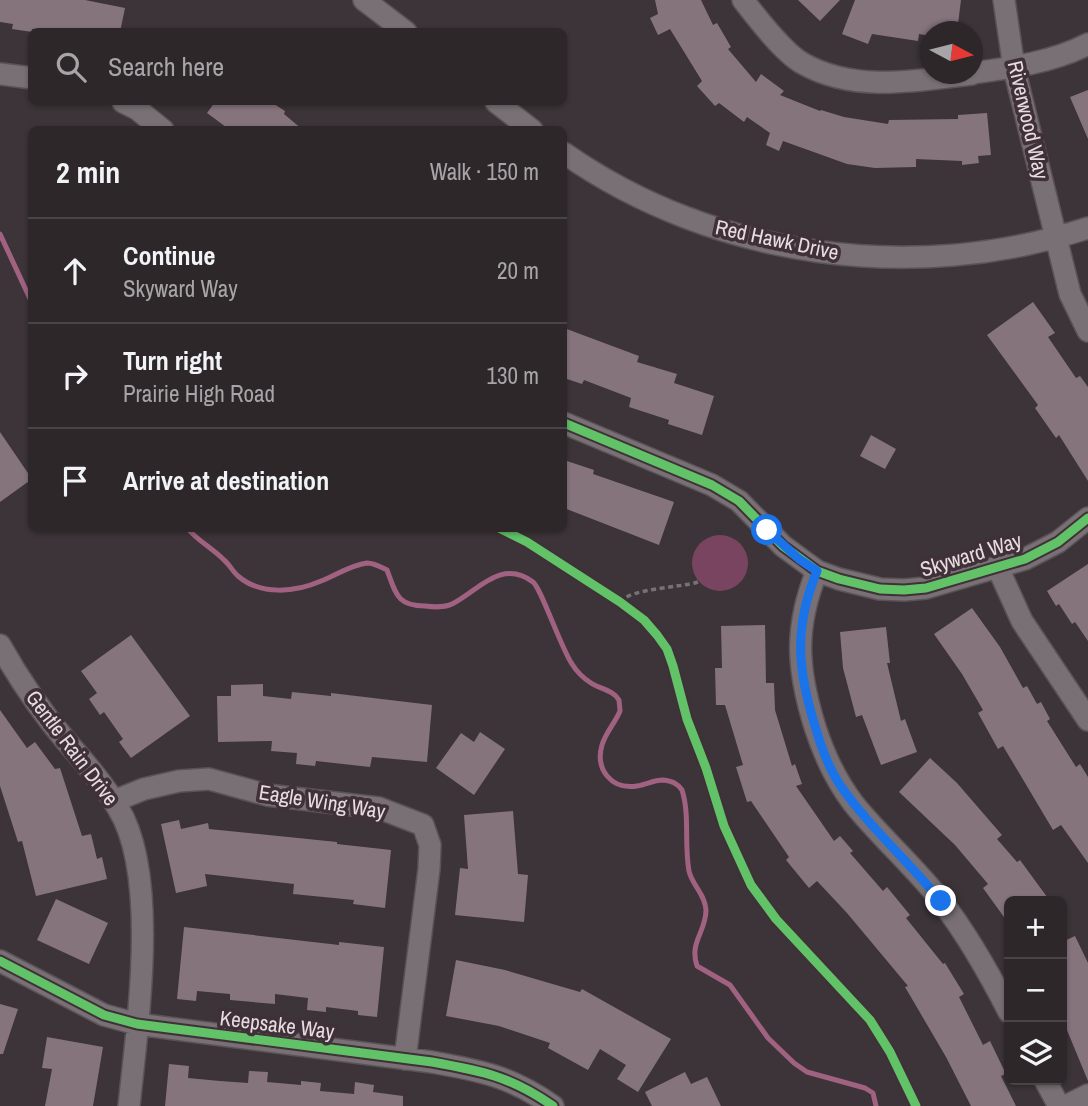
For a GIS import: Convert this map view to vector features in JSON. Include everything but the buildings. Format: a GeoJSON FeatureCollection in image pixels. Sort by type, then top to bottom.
{"type":"FeatureCollection","features":[{"type":"Feature","properties":{"kind":"street"},"geometry":{"type":"LineString","coordinates":[[363,0],[401,28]]}},
{"type":"Feature","properties":{"kind":"street"},"geometry":{"type":"LineString","coordinates":[[744,0],[768,30],[801,62],[831,75],[869,82],[920,80]]}},
{"type":"Feature","properties":{"kind":"street","name":"Riverwood Way"},"geometry":{"type":"LineString","coordinates":[[1004,0],[1014,68],[1070,294],[1088,331]]}},
{"type":"Feature","properties":{"kind":"street"},"geometry":{"type":"LineString","coordinates":[[983,72],[1014,68],[1073,52],[1088,44]]}},
{"type":"Feature","properties":{"kind":"street"},"geometry":{"type":"LineString","coordinates":[[0,74],[28,78]]}},
{"type":"Feature","properties":{"kind":"street"},"geometry":{"type":"LineString","coordinates":[[129,105],[158,126]]}},
{"type":"Feature","properties":{"kind":"street"},"geometry":{"type":"LineString","coordinates":[[500,105],[527,126]]}},
{"type":"Feature","properties":{"kind":"street","name":"Red Hawk Drive"},"geometry":{"type":"LineString","coordinates":[[567,155],[612,183],[681,216],[753,239],[790,247],[857,256],[934,256],[1019,246],[1088,228]]}},
{"type":"Feature","properties":{"kind":"street","name":"Skyward Way"},"geometry":{"type":"LineString","coordinates":[[567,424],[712,485],[738,501],[783,546],[817,571],[856,583],[904,590],[950,583],[1042,551],[1088,518]]}},
{"type":"Feature","properties":{"kind":"street"},"geometry":{"type":"LineString","coordinates":[[999,568],[1022,621],[1088,720]]}},
{"type":"Feature","properties":{"kind":"street"},"geometry":{"type":"LineString","coordinates":[[817,571],[803,615],[800,654],[806,696],[830,766],[852,801],[921,876],[960,926],[1004,1002]]}},
{"type":"Feature","properties":{"kind":"street","name":"Gentle Rain Drive"},"geometry":{"type":"LineString","coordinates":[[0,645],[35,700],[114,801],[133,843],[142,919],[137,1024],[129,1106]]}},
{"type":"Feature","properties":{"kind":"street","name":"Eagle Wing Way"},"geometry":{"type":"LineString","coordinates":[[114,801],[144,789],[179,781],[209,779],[267,795],[379,808],[423,825],[430,845],[429,869],[405,1059]]}},
{"type":"Feature","properties":{"kind":"street","name":"Keepsake Way"},"geometry":{"type":"LineString","coordinates":[[0,961],[104,1015],[137,1024],[432,1062],[503,1078],[527,1088],[553,1106]]}},
{"type":"Feature","properties":{"kind":"street"},"geometry":{"type":"LineString","coordinates":[[1048,1085],[1059,1106]]}},
{"type":"Feature","properties":{"kind":"street"},"geometry":{"type":"LineString","coordinates":[[1066,1106],[1088,1096]]}},
{"type":"Feature","properties":{"kind":"path"},"geometry":{"type":"LineString","coordinates":[[620,602],[632,594],[685,587],[698,582]]}},
{"type":"Feature","properties":{"kind":"shaded area"},"geometry":{"type":"Polygon","coordinates":[[[714,535],[726,535],[740,543],[748,557],[746,574],[740,583],[726,591],[714,591],[697,579],[692,569],[692,557],[704,540],[714,535]]]}},
{"type":"Feature","properties":{"kind":"waterway"},"geometry":{"type":"LineString","coordinates":[[0,234],[28,294]]}},
{"type":"Feature","properties":{"kind":"waterway"},"geometry":{"type":"LineString","coordinates":[[191,532],[238,576],[257,587],[268,589],[301,588],[367,563],[387,570],[399,597],[416,605],[449,605],[490,579],[510,573],[533,582],[574,667],[588,681],[610,692],[619,700],[620,711],[604,740],[600,754],[607,776],[620,785],[628,786],[666,780],[682,790],[686,809],[689,871],[706,910],[695,950],[697,966],[730,985],[768,1038],[794,1063],[807,1072],[865,1088],[873,1093],[876,1106]]}},
{"type":"Feature","properties":{"kind":"cycle path"},"geometry":{"type":"LineString","coordinates":[[567,424],[712,485],[739,501],[783,546],[817,571],[880,589],[926,588],[1025,559],[1058,542],[1088,518]]}},
{"type":"Feature","properties":{"kind":"cycle path"},"geometry":{"type":"LineString","coordinates":[[507,532],[620,602],[644,620],[667,649],[687,719],[724,826],[751,885],[776,919],[870,1020],[890,1052],[916,1106]]}},
{"type":"Feature","properties":{"kind":"cycle path"},"geometry":{"type":"LineString","coordinates":[[0,961],[104,1015],[137,1024],[450,1065],[509,1081],[553,1106]]}},
{"type":"Feature","properties":{"kind":"route"},"geometry":{"type":"LineString","coordinates":[[767,530],[783,546],[817,571],[803,615],[800,654],[806,696],[830,766],[852,801],[941,901]]}}]}
